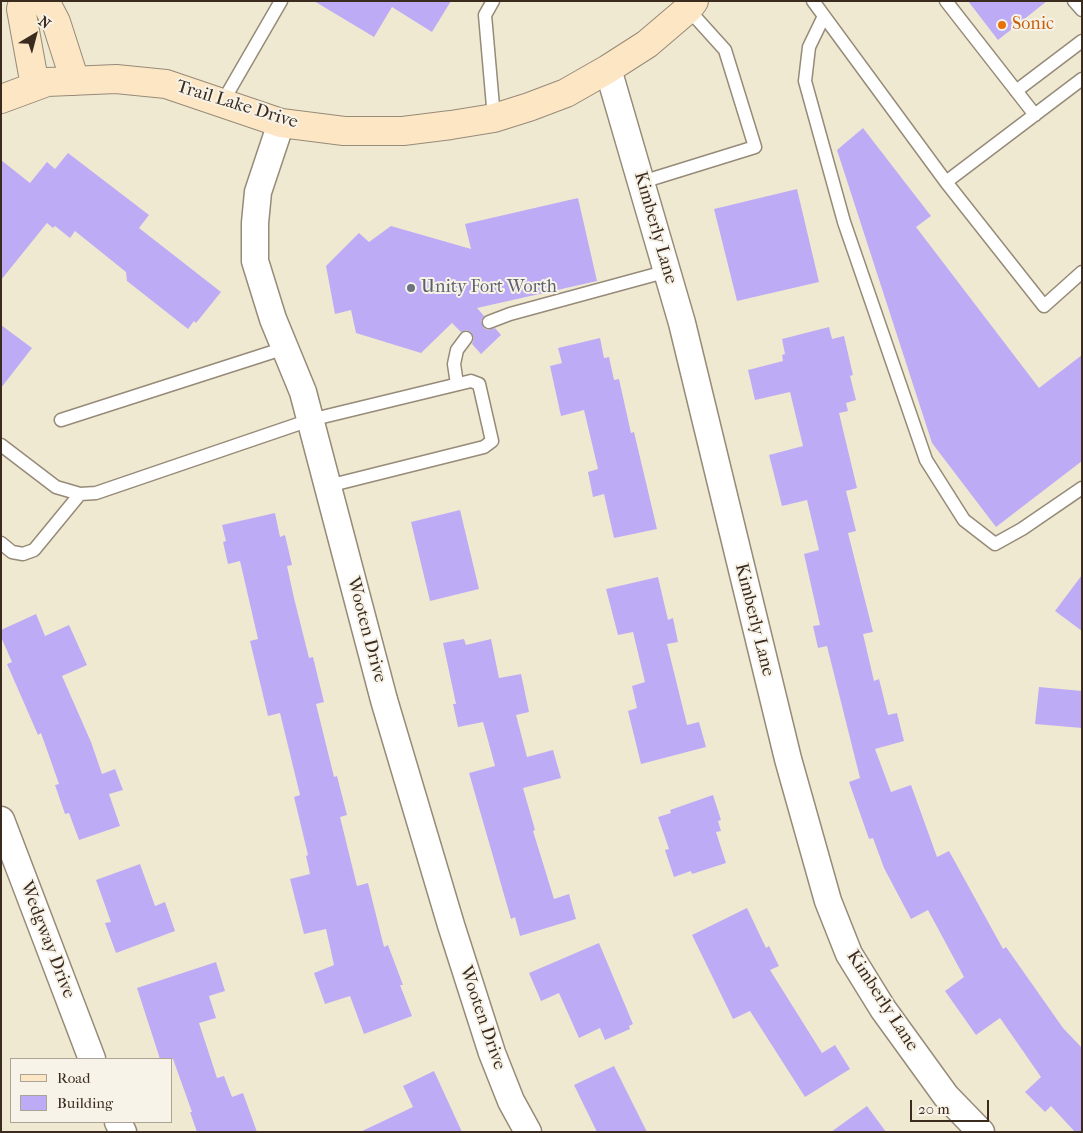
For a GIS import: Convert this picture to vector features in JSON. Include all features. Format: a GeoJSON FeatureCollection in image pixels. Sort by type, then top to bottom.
{"type":"FeatureCollection","features":[{"type":"Feature","properties":{"kind":"street"},"geometry":{"type":"LineString","coordinates":[[23,1],[20,9],[41,84]]}},
{"type":"Feature","properties":{"kind":"street"},"geometry":{"type":"LineString","coordinates":[[45,1],[56,22],[75,81]]}},
{"type":"Feature","properties":{"kind":"street","name":"Trail Lake Drive"},"geometry":{"type":"LineString","coordinates":[[1,98],[41,84],[116,79],[166,84],[281,122],[344,131],[402,131],[451,126],[494,118],[529,108],[566,93],[608,70],[647,44],[691,5]]}},
{"type":"Feature","properties":{"kind":"street","name":"Kimberly Lane"},"geometry":{"type":"LineString","coordinates":[[608,70],[682,323],[788,759],[828,901],[849,954],[883,1009],[946,1096],[981,1132]]}},
{"type":"Feature","properties":{"kind":"street","name":"Wooten Drive"},"geometry":{"type":"LineString","coordinates":[[281,122],[258,192],[255,223],[255,261],[273,319],[303,392],[384,700],[451,925],[492,1053],[511,1101],[528,1132]]}},
{"type":"Feature","properties":{"kind":"street","name":"Wedgway Drive"},"geometry":{"type":"LineString","coordinates":[[1,820],[92,1058]]}},
{"type":"Feature","properties":{"kind":"lane"},"geometry":{"type":"LineString","coordinates":[[222,103],[281,1]]}},
{"type":"Feature","properties":{"kind":"lane"},"geometry":{"type":"LineString","coordinates":[[493,1],[485,15],[494,118]]}},
{"type":"Feature","properties":{"kind":"lane"},"geometry":{"type":"LineString","coordinates":[[813,1],[946,182],[1044,306],[1082,272]]}},
{"type":"Feature","properties":{"kind":"lane"},"geometry":{"type":"LineString","coordinates":[[946,1],[1035,115]]}},
{"type":"Feature","properties":{"kind":"lane"},"geometry":{"type":"LineString","coordinates":[[1074,1],[1082,10]]}},
{"type":"Feature","properties":{"kind":"lane"},"geometry":{"type":"LineString","coordinates":[[642,182],[755,147],[725,50],[691,5]]}},
{"type":"Feature","properties":{"kind":"lane"},"geometry":{"type":"LineString","coordinates":[[824,16],[810,47],[805,81],[844,222],[926,460],[964,520],[995,544],[1022,529],[1082,488]]}},
{"type":"Feature","properties":{"kind":"lane"},"geometry":{"type":"LineString","coordinates":[[1016,90],[1082,41]]}},
{"type":"Feature","properties":{"kind":"lane"},"geometry":{"type":"LineString","coordinates":[[946,182],[1082,80]]}},
{"type":"Feature","properties":{"kind":"lane"},"geometry":{"type":"LineString","coordinates":[[489,322],[510,314],[668,271]]}},
{"type":"Feature","properties":{"kind":"lane"},"geometry":{"type":"LineString","coordinates":[[457,384],[454,364],[457,350],[466,338]]}},
{"type":"Feature","properties":{"kind":"lane"},"geometry":{"type":"LineString","coordinates":[[61,420],[285,348]]}},
{"type":"Feature","properties":{"kind":"lane"},"geometry":{"type":"LineString","coordinates":[[1,445],[56,487],[80,494],[96,492],[310,420],[471,381],[479,384],[492,441],[484,448],[328,486]]}},
{"type":"Feature","properties":{"kind":"lane"},"geometry":{"type":"LineString","coordinates":[[1,543],[12,552],[22,554],[34,550],[80,494]]}},
{"type":"Feature","properties":{"kind":"building"},"geometry":{"type":"Polygon","coordinates":[[[314,1],[451,1],[432,32],[392,7],[374,37],[314,1]]]}},
{"type":"Feature","properties":{"kind":"building","name":"Sonic"},"geometry":{"type":"Polygon","coordinates":[[[968,1],[1047,1],[998,40],[968,1]]]}},
{"type":"Feature","properties":{"kind":"building"},"geometry":{"type":"Polygon","coordinates":[[[863,128],[931,216],[916,227],[1039,388],[1082,355],[1082,461],[996,527],[932,443],[837,150],[863,128]]]}},
{"type":"Feature","properties":{"kind":"building"},"geometry":{"type":"Polygon","coordinates":[[[68,153],[149,215],[139,228],[221,292],[196,323],[194,321],[188,329],[127,281],[126,272],[75,231],[70,238],[55,226],[53,228],[47,223],[1,280],[1,160],[30,183],[47,162],[55,169],[68,153]]]}},
{"type":"Feature","properties":{"kind":"building"},"geometry":{"type":"Polygon","coordinates":[[[797,189],[819,282],[737,301],[714,209],[797,189]]]}},
{"type":"Feature","properties":{"kind":"building"},"geometry":{"type":"Polygon","coordinates":[[[578,198],[597,281],[477,308],[484,316],[481,321],[484,328],[488,330],[495,328],[501,335],[481,354],[472,344],[474,338],[471,332],[466,330],[461,332],[452,323],[421,353],[356,333],[351,310],[335,314],[326,266],[359,233],[369,242],[391,226],[471,249],[465,224],[578,198]]]}},
{"type":"Feature","properties":{"kind":"building"},"geometry":{"type":"Polygon","coordinates":[[[1,325],[32,348],[1,388],[1,325]]]}},
{"type":"Feature","properties":{"kind":"building"},"geometry":{"type":"Polygon","coordinates":[[[829,327],[832,339],[844,336],[853,375],[850,376],[856,400],[846,403],[848,411],[839,413],[857,488],[846,491],[856,531],[848,533],[873,632],[863,634],[874,681],[879,679],[888,715],[897,713],[904,741],[875,749],[891,792],[911,785],[937,857],[949,851],[1003,949],[1006,947],[1063,1028],[1082,1048],[1082,1132],[1075,1132],[1051,1106],[1045,1112],[1025,1092],[1041,1077],[1000,1018],[976,1035],[945,991],[964,977],[928,910],[911,919],[884,868],[873,838],[869,839],[849,782],[860,778],[827,646],[818,648],[813,626],[820,625],[804,554],[819,550],[807,500],[782,506],[769,455],[803,446],[790,392],[755,400],[748,370],[783,361],[782,355],[785,354],[782,339],[829,327]]]}},
{"type":"Feature","properties":{"kind":"building"},"geometry":{"type":"Polygon","coordinates":[[[600,338],[604,358],[609,357],[614,380],[619,379],[631,433],[634,432],[657,529],[614,538],[604,494],[593,497],[588,472],[598,469],[584,410],[561,416],[550,366],[562,363],[558,348],[600,338]]]}},
{"type":"Feature","properties":{"kind":"building"},"geometry":{"type":"Polygon","coordinates":[[[460,510],[479,589],[430,601],[411,522],[460,510]]]}},
{"type":"Feature","properties":{"kind":"building"},"geometry":{"type":"Polygon","coordinates":[[[275,513],[280,537],[285,535],[292,565],[287,566],[294,598],[309,658],[313,657],[324,702],[316,704],[334,777],[337,776],[347,815],[340,817],[357,886],[368,883],[384,947],[388,945],[412,1016],[364,1034],[350,996],[325,1004],[314,973],[334,965],[326,929],[304,934],[290,879],[310,874],[306,856],[308,855],[294,797],[300,795],[280,713],[268,716],[250,641],[258,639],[240,561],[228,564],[223,542],[226,541],[222,525],[275,513]]]}},
{"type":"Feature","properties":{"kind":"building"},"geometry":{"type":"Polygon","coordinates":[[[1082,575],[1082,631],[1055,611],[1082,575]]]}},
{"type":"Feature","properties":{"kind":"building"},"geometry":{"type":"Polygon","coordinates":[[[658,577],[668,620],[673,618],[678,642],[667,644],[687,725],[699,722],[706,747],[641,764],[628,711],[637,708],[632,686],[645,682],[633,632],[618,635],[606,589],[658,577]]]}},
{"type":"Feature","properties":{"kind":"building"},"geometry":{"type":"Polygon","coordinates":[[[36,614],[45,636],[69,625],[87,665],[62,676],[91,742],[102,774],[115,769],[123,790],[109,794],[120,826],[79,840],[69,813],[65,814],[55,785],[59,784],[41,733],[38,735],[7,664],[12,662],[1,637],[1,630],[36,614]]]}},
{"type":"Feature","properties":{"kind":"building"},"geometry":{"type":"Polygon","coordinates":[[[464,639],[466,645],[491,639],[499,678],[521,674],[529,712],[516,715],[527,757],[553,750],[561,778],[523,788],[535,830],[533,831],[554,899],[569,894],[576,919],[520,936],[515,917],[511,919],[469,773],[495,766],[483,722],[458,727],[453,704],[456,704],[443,643],[464,639]]]}},
{"type":"Feature","properties":{"kind":"building"},"geometry":{"type":"Polygon","coordinates":[[[1039,687],[1082,691],[1082,728],[1035,724],[1039,687]]]}},
{"type":"Feature","properties":{"kind":"building"},"geometry":{"type":"Polygon","coordinates":[[[713,795],[721,820],[718,821],[721,831],[716,832],[726,863],[692,874],[691,871],[674,877],[665,850],[669,849],[658,817],[671,813],[670,810],[713,795]]]}},
{"type":"Feature","properties":{"kind":"building"},"geometry":{"type":"Polygon","coordinates":[[[140,864],[155,906],[165,902],[175,931],[116,953],[105,923],[111,922],[96,880],[140,864]]]}},
{"type":"Feature","properties":{"kind":"building"},"geometry":{"type":"Polygon","coordinates":[[[747,908],[766,948],[769,946],[779,966],[770,970],[822,1053],[835,1045],[850,1069],[805,1097],[750,1011],[733,1019],[692,935],[747,908]]]}},
{"type":"Feature","properties":{"kind":"building"},"geometry":{"type":"Polygon","coordinates":[[[599,943],[633,1024],[629,1026],[630,1029],[605,1040],[600,1028],[579,1038],[559,993],[541,1001],[529,973],[599,943]]]}},
{"type":"Feature","properties":{"kind":"building"},"geometry":{"type":"Polygon","coordinates":[[[216,962],[225,991],[209,996],[216,1018],[199,1023],[217,1078],[224,1076],[232,1097],[243,1093],[257,1132],[197,1132],[173,1059],[160,1058],[137,988],[216,962]]]}},
{"type":"Feature","properties":{"kind":"building"},"geometry":{"type":"Polygon","coordinates":[[[614,1066],[647,1132],[597,1132],[574,1085],[614,1066]]]}},
{"type":"Feature","properties":{"kind":"building"},"geometry":{"type":"Polygon","coordinates":[[[434,1071],[462,1132],[360,1132],[413,1107],[403,1086],[434,1071]]]}},
{"type":"Feature","properties":{"kind":"building"},"geometry":{"type":"Polygon","coordinates":[[[867,1106],[886,1132],[831,1132],[867,1106]]]}},
{"type":"Feature","properties":{"kind":"place","name":"Sonic"},"geometry":{"type":"Point","coordinates":[1002,25]}},
{"type":"Feature","properties":{"kind":"place","name":"Unity Fort Worth"},"geometry":{"type":"Point","coordinates":[411,288]}}]}
